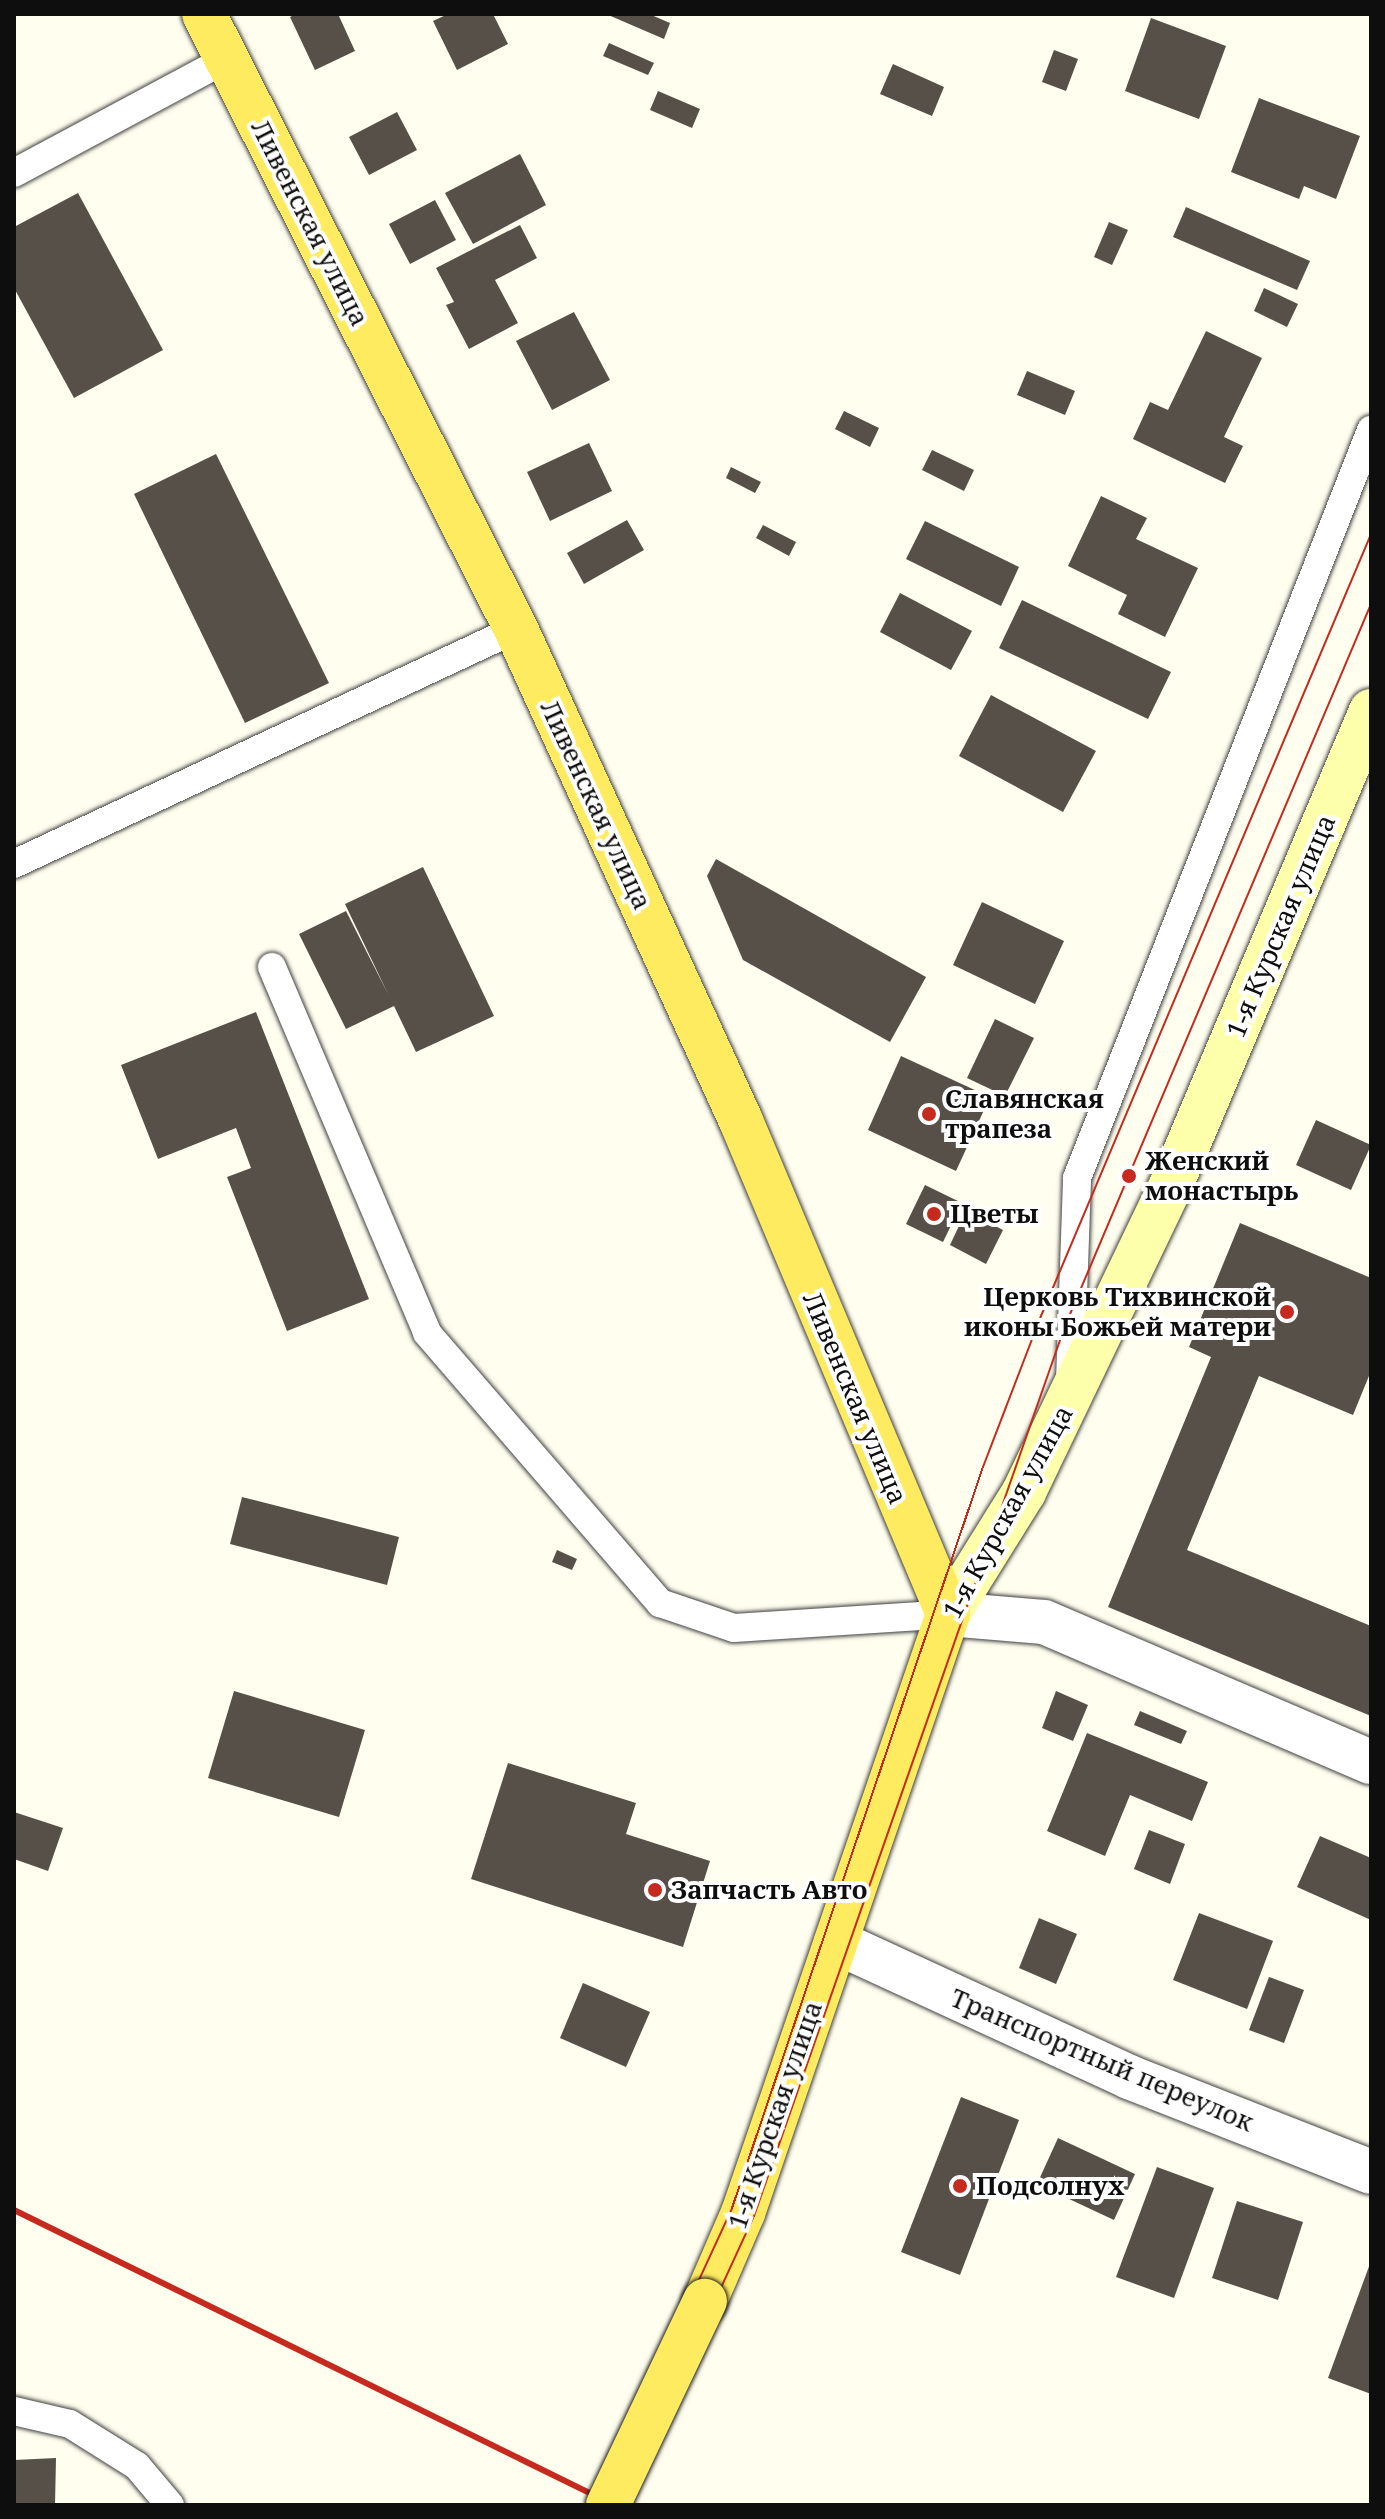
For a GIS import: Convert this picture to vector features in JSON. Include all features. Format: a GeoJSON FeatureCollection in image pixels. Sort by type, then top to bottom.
{"type":"FeatureCollection","features":[{"type":"Feature","properties":{"kind":"main road","name":"Ливенская улица"},"geometry":{"type":"LineString","coordinates":[[204,14],[516,629],[741,1121],[948,1614]]}},
{"type":"Feature","properties":{"kind":"main road","name":"1-я Курская улица"},"geometry":{"type":"LineString","coordinates":[[608,2505],[705,2301],[743,2213],[948,1614]]}},
{"type":"Feature","properties":{"kind":"street","name":"1-я Курская улица"},"geometry":{"type":"LineString","coordinates":[[948,1614],[1024,1492],[1169,1190],[1371,711]]}},
{"type":"Feature","properties":{"kind":"street"},"geometry":{"type":"LineString","coordinates":[[948,1614],[1044,1622],[1371,1762]]}},
{"type":"Feature","properties":{"kind":"street","name":"Транспортный переулок"},"geometry":{"type":"LineString","coordinates":[[836,1942],[1129,2077],[1371,2172]]}},
{"type":"Feature","properties":{"kind":"lane"},"geometry":{"type":"LineString","coordinates":[[17,163],[227,59]]}},
{"type":"Feature","properties":{"kind":"lane"},"geometry":{"type":"LineString","coordinates":[[1069,1403],[1077,1178],[1371,430]]}},
{"type":"Feature","properties":{"kind":"lane"},"geometry":{"type":"LineString","coordinates":[[14,864],[516,629]]}},
{"type":"Feature","properties":{"kind":"lane"},"geometry":{"type":"LineString","coordinates":[[272,967],[427,1333],[660,1603],[734,1628],[948,1614]]}},
{"type":"Feature","properties":{"kind":"lane"},"geometry":{"type":"LineString","coordinates":[[14,2411],[70,2424],[137,2466],[170,2505]]}},
{"type":"Feature","properties":{"kind":"building"},"geometry":{"type":"Polygon","coordinates":[[[296,14],[338,14],[355,51],[315,70],[290,17],[296,14]]]}},
{"type":"Feature","properties":{"kind":"building"},"geometry":{"type":"Polygon","coordinates":[[[448,14],[493,14],[508,44],[457,70],[433,21],[448,14]]]}},
{"type":"Feature","properties":{"kind":"building"},"geometry":{"type":"Polygon","coordinates":[[[606,14],[649,14],[670,23],[664,39],[606,14]]]}},
{"type":"Feature","properties":{"kind":"building"},"geometry":{"type":"Polygon","coordinates":[[[1151,18],[1226,46],[1199,119],[1125,91],[1151,18]]]}},
{"type":"Feature","properties":{"kind":"building"},"geometry":{"type":"Polygon","coordinates":[[[609,43],[654,63],[648,75],[603,56],[609,43]]]}},
{"type":"Feature","properties":{"kind":"building"},"geometry":{"type":"Polygon","coordinates":[[[1054,50],[1078,59],[1066,91],[1042,82],[1054,50]]]}},
{"type":"Feature","properties":{"kind":"building"},"geometry":{"type":"Polygon","coordinates":[[[893,64],[944,87],[932,116],[880,94],[893,64]]]}},
{"type":"Feature","properties":{"kind":"building"},"geometry":{"type":"Polygon","coordinates":[[[658,91],[700,109],[692,128],[650,110],[658,91]]]}},
{"type":"Feature","properties":{"kind":"building"},"geometry":{"type":"Polygon","coordinates":[[[1259,98],[1360,136],[1336,199],[1304,186],[1299,199],[1231,172],[1259,98]]]}},
{"type":"Feature","properties":{"kind":"building"},"geometry":{"type":"Polygon","coordinates":[[[397,112],[417,150],[369,175],[349,137],[397,112]]]}},
{"type":"Feature","properties":{"kind":"building"},"geometry":{"type":"Polygon","coordinates":[[[520,154],[546,205],[473,244],[445,193],[520,154]]]}},
{"type":"Feature","properties":{"kind":"building"},"geometry":{"type":"Polygon","coordinates":[[[78,193],[163,350],[74,398],[14,288],[14,227],[78,193]]]}},
{"type":"Feature","properties":{"kind":"building"},"geometry":{"type":"Polygon","coordinates":[[[435,200],[456,240],[410,264],[389,224],[435,200]]]}},
{"type":"Feature","properties":{"kind":"building"},"geometry":{"type":"Polygon","coordinates":[[[1186,207],[1310,261],[1297,290],[1173,237],[1186,207]]]}},
{"type":"Feature","properties":{"kind":"building"},"geometry":{"type":"Polygon","coordinates":[[[1109,222],[1128,230],[1112,265],[1094,257],[1109,222]]]}},
{"type":"Feature","properties":{"kind":"building"},"geometry":{"type":"Polygon","coordinates":[[[520,225],[537,258],[495,280],[518,323],[469,349],[446,305],[454,302],[436,268],[520,225]]]}},
{"type":"Feature","properties":{"kind":"building"},"geometry":{"type":"Polygon","coordinates":[[[1264,288],[1298,304],[1287,327],[1254,311],[1264,288]]]}},
{"type":"Feature","properties":{"kind":"building"},"geometry":{"type":"Polygon","coordinates":[[[574,312],[610,380],[552,410],[516,341],[574,312]]]}},
{"type":"Feature","properties":{"kind":"building"},"geometry":{"type":"Polygon","coordinates":[[[1206,331],[1262,358],[1224,437],[1243,446],[1225,483],[1133,439],[1150,402],[1168,410],[1206,331]]]}},
{"type":"Feature","properties":{"kind":"building"},"geometry":{"type":"Polygon","coordinates":[[[1027,371],[1075,391],[1065,415],[1017,395],[1027,371]]]}},
{"type":"Feature","properties":{"kind":"building"},"geometry":{"type":"Polygon","coordinates":[[[844,411],[879,428],[870,447],[835,429],[844,411]]]}},
{"type":"Feature","properties":{"kind":"building"},"geometry":{"type":"Polygon","coordinates":[[[589,443],[612,491],[550,521],[527,472],[589,443]]]}},
{"type":"Feature","properties":{"kind":"building"},"geometry":{"type":"Polygon","coordinates":[[[932,450],[974,470],[964,491],[922,470],[932,450]]]}},
{"type":"Feature","properties":{"kind":"building"},"geometry":{"type":"Polygon","coordinates":[[[216,454],[329,683],[245,723],[134,494],[216,454]]]}},
{"type":"Feature","properties":{"kind":"building"},"geometry":{"type":"Polygon","coordinates":[[[731,467],[761,482],[755,493],[726,478],[731,467]]]}},
{"type":"Feature","properties":{"kind":"building"},"geometry":{"type":"Polygon","coordinates":[[[1101,496],[1147,518],[1136,539],[1198,568],[1165,637],[1118,614],[1127,595],[1068,566],[1101,496]]]}},
{"type":"Feature","properties":{"kind":"building"},"geometry":{"type":"Polygon","coordinates":[[[627,520],[644,550],[584,584],[567,553],[627,520]]]}},
{"type":"Feature","properties":{"kind":"building"},"geometry":{"type":"Polygon","coordinates":[[[925,521],[1019,567],[1001,606],[906,559],[925,521]]]}},
{"type":"Feature","properties":{"kind":"building"},"geometry":{"type":"Polygon","coordinates":[[[763,525],[796,542],[789,556],[756,538],[763,525]]]}},
{"type":"Feature","properties":{"kind":"building"},"geometry":{"type":"Polygon","coordinates":[[[900,593],[972,631],[951,670],[880,632],[900,593]]]}},
{"type":"Feature","properties":{"kind":"building"},"geometry":{"type":"Polygon","coordinates":[[[1022,600],[1171,672],[1148,719],[999,648],[1022,600]]]}},
{"type":"Feature","properties":{"kind":"building"},"geometry":{"type":"Polygon","coordinates":[[[991,695],[1096,751],[1063,812],[959,756],[991,695]]]}},
{"type":"Feature","properties":{"kind":"building"},"geometry":{"type":"Polygon","coordinates":[[[716,859],[926,977],[890,1042],[743,960],[707,876],[716,859]]]}},
{"type":"Feature","properties":{"kind":"building"},"geometry":{"type":"Polygon","coordinates":[[[423,867],[494,1016],[416,1052],[394,1006],[346,1029],[299,934],[346,911],[388,994],[345,904],[423,867]]]}},
{"type":"Feature","properties":{"kind":"building"},"geometry":{"type":"Polygon","coordinates":[[[982,902],[1064,941],[1035,1004],[953,965],[982,902]]]}},
{"type":"Feature","properties":{"kind":"building"},"geometry":{"type":"Polygon","coordinates":[[[256,1012],[369,1299],[287,1331],[227,1177],[251,1168],[236,1128],[158,1159],[121,1065],[256,1012]]]}},
{"type":"Feature","properties":{"kind":"building"},"geometry":{"type":"Polygon","coordinates":[[[995,1019],[1034,1038],[1005,1096],[967,1078],[995,1019]]]}},
{"type":"Feature","properties":{"kind":"building","name":"Славянская трапеза"},"geometry":{"type":"Polygon","coordinates":[[[901,1056],[990,1097],[956,1171],[868,1130],[901,1056]]]}},
{"type":"Feature","properties":{"kind":"building"},"geometry":{"type":"Polygon","coordinates":[[[1316,1120],[1371,1145],[1351,1190],[1296,1165],[1316,1120]]]}},
{"type":"Feature","properties":{"kind":"building","name":"Цветы"},"geometry":{"type":"Polygon","coordinates":[[[925,1185],[962,1203],[943,1242],[906,1224],[925,1185]]]}},
{"type":"Feature","properties":{"kind":"building"},"geometry":{"type":"Polygon","coordinates":[[[966,1211],[1003,1230],[986,1264],[950,1245],[966,1211]]]}},
{"type":"Feature","properties":{"kind":"building"},"geometry":{"type":"Polygon","coordinates":[[[1240,1223],[1371,1278],[1371,1371],[1353,1415],[1259,1376],[1187,1550],[1371,1626],[1371,1716],[1108,1607],[1211,1357],[1189,1347],[1240,1223]]]}},
{"type":"Feature","properties":{"kind":"building"},"geometry":{"type":"Polygon","coordinates":[[[242,1497],[399,1537],[387,1585],[230,1544],[242,1497]]]}},
{"type":"Feature","properties":{"kind":"building"},"geometry":{"type":"Polygon","coordinates":[[[557,1550],[577,1559],[572,1570],[552,1562],[557,1550]]]}},
{"type":"Feature","properties":{"kind":"building"},"geometry":{"type":"Polygon","coordinates":[[[234,1691],[365,1730],[339,1817],[208,1778],[234,1691]]]}},
{"type":"Feature","properties":{"kind":"building"},"geometry":{"type":"Polygon","coordinates":[[[1056,1691],[1088,1705],[1073,1741],[1042,1728],[1056,1691]]]}},
{"type":"Feature","properties":{"kind":"building"},"geometry":{"type":"Polygon","coordinates":[[[1140,1711],[1187,1731],[1181,1744],[1134,1725],[1140,1711]]]}},
{"type":"Feature","properties":{"kind":"building"},"geometry":{"type":"Polygon","coordinates":[[[1087,1733],[1208,1782],[1192,1821],[1130,1795],[1105,1856],[1047,1831],[1087,1733]]]}},
{"type":"Feature","properties":{"kind":"building"},"geometry":{"type":"Polygon","coordinates":[[[508,1763],[636,1803],[626,1834],[710,1861],[683,1947],[471,1879],[508,1763]]]}},
{"type":"Feature","properties":{"kind":"building"},"geometry":{"type":"Polygon","coordinates":[[[14,1812],[63,1828],[48,1871],[14,1859],[14,1812]]]}},
{"type":"Feature","properties":{"kind":"building"},"geometry":{"type":"Polygon","coordinates":[[[1149,1830],[1185,1844],[1170,1884],[1134,1869],[1149,1830]]]}},
{"type":"Feature","properties":{"kind":"building"},"geometry":{"type":"Polygon","coordinates":[[[1320,1836],[1371,1858],[1371,1920],[1297,1887],[1320,1836]]]}},
{"type":"Feature","properties":{"kind":"building"},"geometry":{"type":"Polygon","coordinates":[[[1199,1913],[1273,1941],[1247,2009],[1173,1980],[1199,1913]]]}},
{"type":"Feature","properties":{"kind":"building"},"geometry":{"type":"Polygon","coordinates":[[[1039,1918],[1077,1934],[1056,1984],[1019,1968],[1039,1918]]]}},
{"type":"Feature","properties":{"kind":"building"},"geometry":{"type":"Polygon","coordinates":[[[1269,1977],[1304,1990],[1284,2043],[1249,2030],[1269,1977]]]}},
{"type":"Feature","properties":{"kind":"building"},"geometry":{"type":"Polygon","coordinates":[[[583,1983],[650,2012],[626,2067],[560,2038],[583,1983]]]}},
{"type":"Feature","properties":{"kind":"building","name":"Подсолнух"},"geometry":{"type":"Polygon","coordinates":[[[961,2097],[1019,2120],[960,2275],[901,2252],[961,2097]]]}},
{"type":"Feature","properties":{"kind":"building"},"geometry":{"type":"Polygon","coordinates":[[[1058,2138],[1135,2174],[1114,2220],[1037,2184],[1058,2138]]]}},
{"type":"Feature","properties":{"kind":"building"},"geometry":{"type":"Polygon","coordinates":[[[1157,2167],[1214,2188],[1174,2298],[1116,2277],[1157,2167]]]}},
{"type":"Feature","properties":{"kind":"building"},"geometry":{"type":"Polygon","coordinates":[[[1237,2201],[1303,2222],[1278,2300],[1212,2278],[1237,2201]]]}},
{"type":"Feature","properties":{"kind":"building"},"geometry":{"type":"Polygon","coordinates":[[[1371,2261],[1371,2394],[1328,2378],[1371,2261]]]}},
{"type":"Feature","properties":{"kind":"building"},"geometry":{"type":"Polygon","coordinates":[[[56,2458],[55,2505],[14,2505],[14,2460],[56,2458]]]}},
{"type":"Feature","properties":{"kind":"tram line"},"geometry":{"type":"LineString","coordinates":[[595,2505],[732,2208],[983,1467],[1041,1316],[1371,534]]}},
{"type":"Feature","properties":{"kind":"tram line"},"geometry":{"type":"LineString","coordinates":[[621,2505],[754,2216],[1065,1326],[1371,604]]}},
{"type":"Feature","properties":{"kind":"railway"},"geometry":{"type":"LineString","coordinates":[[14,2210],[614,2505]]}},
{"type":"Feature","properties":{"kind":"place","name":"Славянская трапеза"},"geometry":{"type":"Point","coordinates":[929,1114]}},
{"type":"Feature","properties":{"kind":"place","name":"Женский монастырь"},"geometry":{"type":"Point","coordinates":[1129,1176]}},
{"type":"Feature","properties":{"kind":"place","name":"Цветы"},"geometry":{"type":"Point","coordinates":[934,1214]}},
{"type":"Feature","properties":{"kind":"place","name":"Церковь Тихвинской иконы Божьей матери"},"geometry":{"type":"Point","coordinates":[1287,1312]}},
{"type":"Feature","properties":{"kind":"place","name":"Запчасть Авто"},"geometry":{"type":"Point","coordinates":[655,1890]}},
{"type":"Feature","properties":{"kind":"place","name":"Подсолнух"},"geometry":{"type":"Point","coordinates":[960,2186]}}]}
